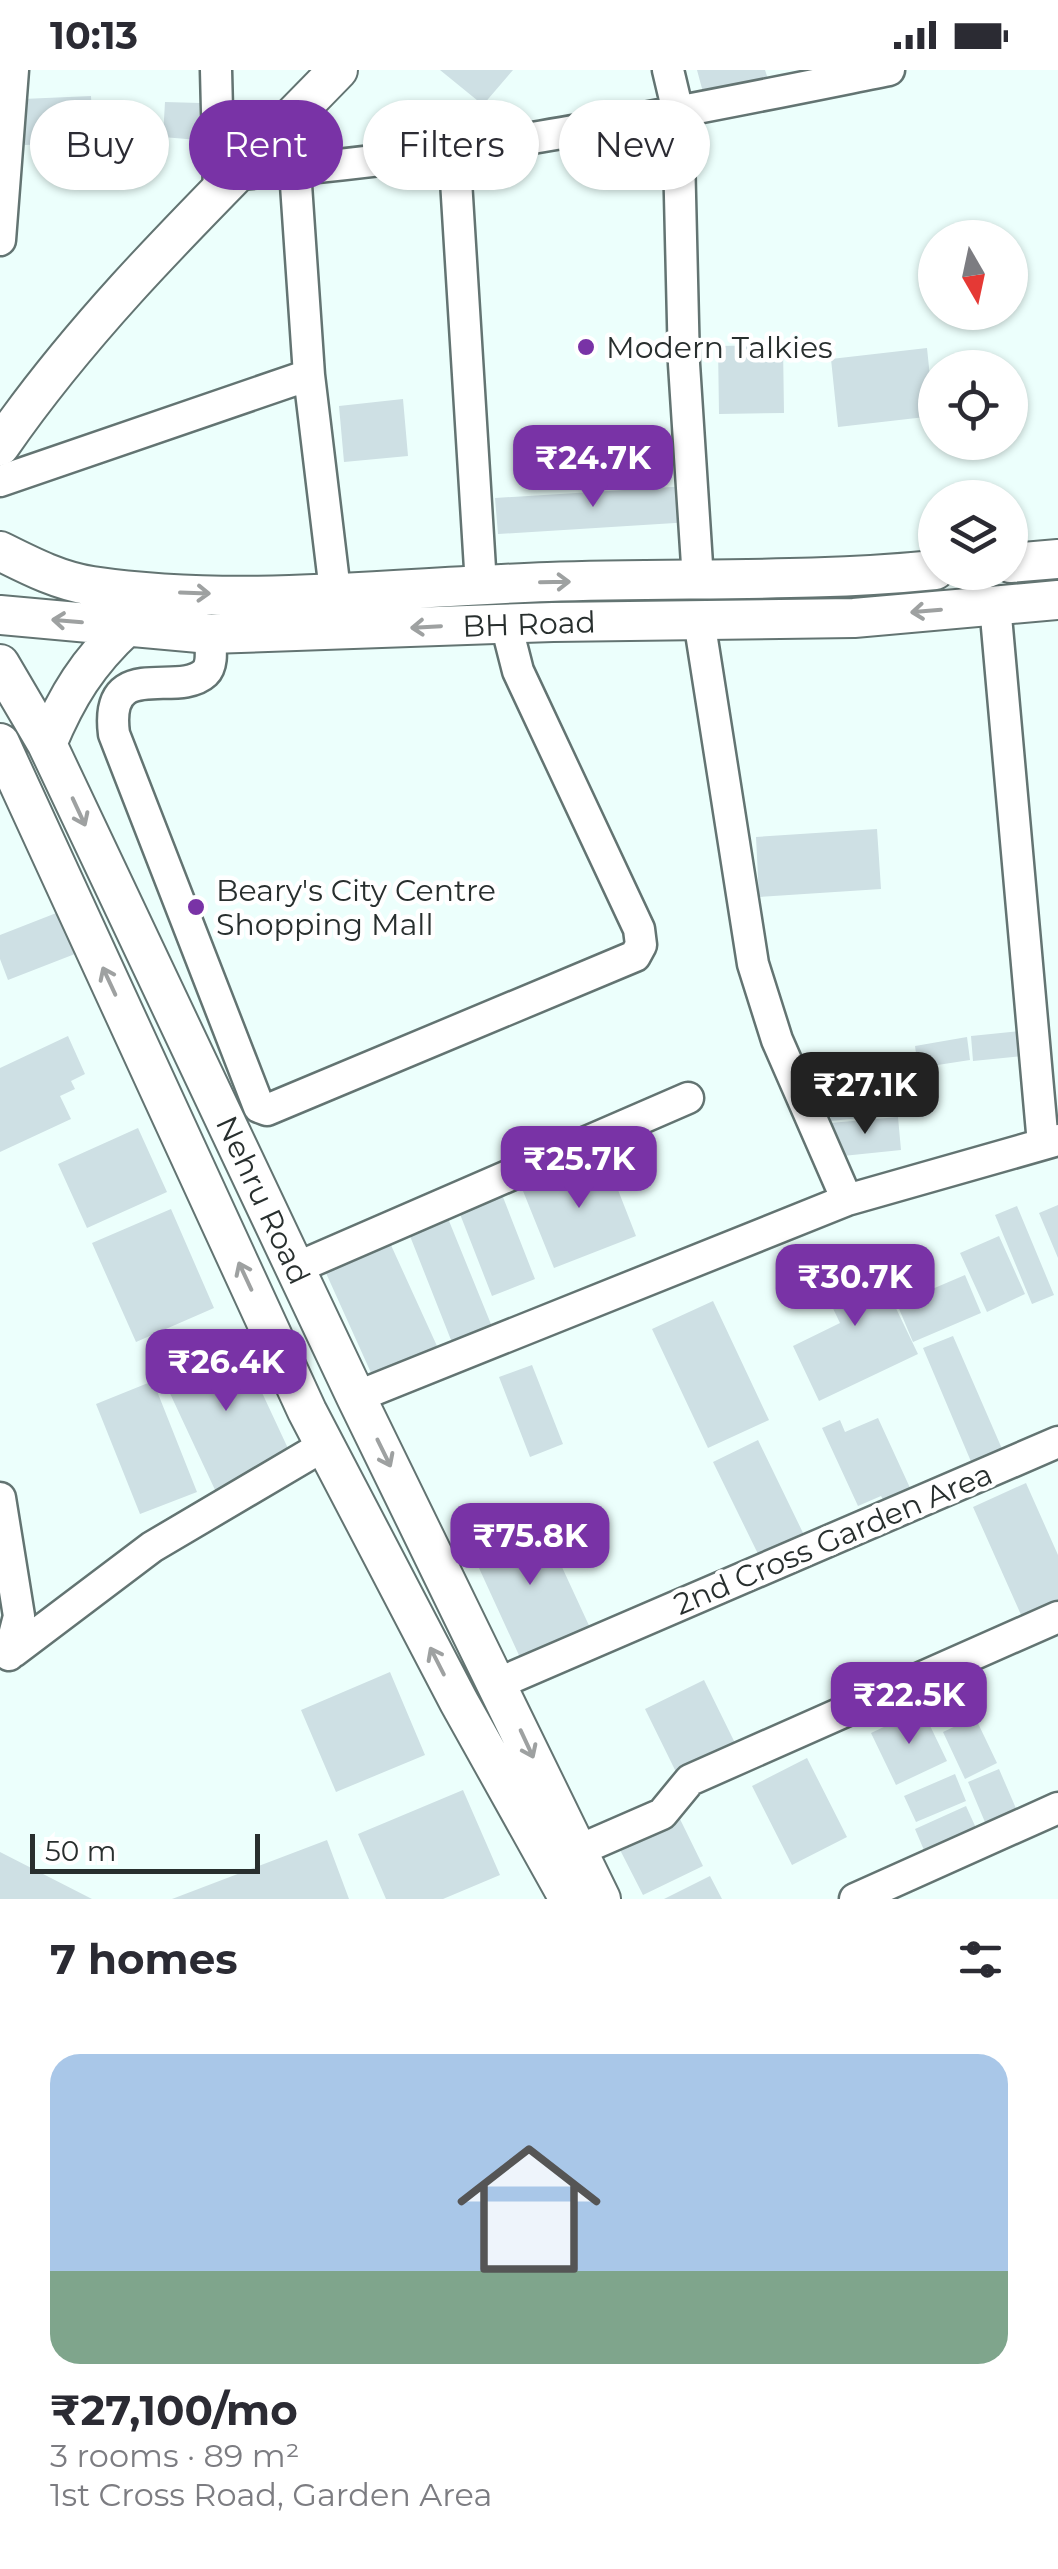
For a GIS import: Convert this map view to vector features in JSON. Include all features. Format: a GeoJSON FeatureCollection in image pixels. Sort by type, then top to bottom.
{"type":"FeatureCollection","features":[{"type":"Feature","properties":{"kind":"main road"},"geometry":{"type":"LineString","coordinates":[[309,100],[338,70]]}},
{"type":"Feature","properties":{"kind":"main road"},"geometry":{"type":"LineString","coordinates":[[0,446],[36,394],[136,276],[221,190]]}},
{"type":"Feature","properties":{"kind":"main road","name":"BH Road"},"geometry":{"type":"LineString","coordinates":[[0,551],[46,574],[90,586],[199,594],[852,578],[918,572]]}},
{"type":"Feature","properties":{"kind":"main road"},"geometry":{"type":"LineString","coordinates":[[1028,562],[1058,560]]}},
{"type":"Feature","properties":{"kind":"main road","name":"BH Road"},"geometry":{"type":"LineString","coordinates":[[0,615],[210,634],[854,618],[1058,600]]}},
{"type":"Feature","properties":{"kind":"main road"},"geometry":{"type":"LineString","coordinates":[[47,744],[64,702],[88,662],[126,626]]}},
{"type":"Feature","properties":{"kind":"main road","name":"Nehru Road"},"geometry":{"type":"LineString","coordinates":[[0,664],[47,744],[356,1397],[499,1683],[601,1899]]}},
{"type":"Feature","properties":{"kind":"main road","name":"Nehru Road"},"geometry":{"type":"LineString","coordinates":[[0,743],[325,1445],[459,1702],[570,1899]]}},
{"type":"Feature","properties":{"kind":"street"},"geometry":{"type":"LineString","coordinates":[[0,240],[13,70]]}},
{"type":"Feature","properties":{"kind":"street"},"geometry":{"type":"LineString","coordinates":[[216,70],[219,100]]}},
{"type":"Feature","properties":{"kind":"street"},"geometry":{"type":"LineString","coordinates":[[668,70],[675,100]]}},
{"type":"Feature","properties":{"kind":"street"},"geometry":{"type":"LineString","coordinates":[[710,106],[889,70]]}},
{"type":"Feature","properties":{"kind":"street"},"geometry":{"type":"LineString","coordinates":[[296,190],[309,376],[335,592]]}},
{"type":"Feature","properties":{"kind":"street"},"geometry":{"type":"LineString","coordinates":[[457,190],[481,585]]}},
{"type":"Feature","properties":{"kind":"street"},"geometry":{"type":"LineString","coordinates":[[680,190],[684,364],[698,580]]}},
{"type":"Feature","properties":{"kind":"street"},"geometry":{"type":"LineString","coordinates":[[0,480],[309,376]]}},
{"type":"Feature","properties":{"kind":"street"},"geometry":{"type":"LineString","coordinates":[[356,1397],[847,1200],[1050,1142],[996,605]]}},
{"type":"Feature","properties":{"kind":"street"},"geometry":{"type":"LineString","coordinates":[[699,620],[753,964],[777,1040],[847,1200]]}},
{"type":"Feature","properties":{"kind":"street"},"geometry":{"type":"LineString","coordinates":[[210,634],[211,662],[206,672],[195,678],[130,688],[118,698],[112,716],[114,734],[259,1107],[267,1110],[635,956],[641,944],[639,929],[518,671],[506,624]]}},
{"type":"Feature","properties":{"kind":"street"},"geometry":{"type":"LineString","coordinates":[[296,1268],[688,1098]]}},
{"type":"Feature","properties":{"kind":"street","name":"2nd Cross Garden Area"},"geometry":{"type":"LineString","coordinates":[[499,1683],[1058,1442]]}},
{"type":"Feature","properties":{"kind":"street"},"geometry":{"type":"LineString","coordinates":[[6,1658],[152,1548],[325,1445]]}},
{"type":"Feature","properties":{"kind":"street"},"geometry":{"type":"LineString","coordinates":[[0,1498],[18,1595],[19,1632],[6,1658]]}},
{"type":"Feature","properties":{"kind":"street"},"geometry":{"type":"LineString","coordinates":[[577,1852],[662,1814],[690,1780],[1058,1617]]}},
{"type":"Feature","properties":{"kind":"street"},"geometry":{"type":"LineString","coordinates":[[855,1899],[1058,1808]]}},
{"type":"Feature","properties":{"kind":"building"},"geometry":{"type":"Polygon","coordinates":[[[440,70],[513,70],[487,100],[477,100],[440,70]]]}},
{"type":"Feature","properties":{"kind":"building"},"geometry":{"type":"Polygon","coordinates":[[[697,70],[765,70],[768,79],[704,96],[697,70]]]}},
{"type":"Feature","properties":{"kind":"building"},"geometry":{"type":"Polygon","coordinates":[[[91,96],[91,100],[30,100],[30,145],[25,145],[23,99],[91,96]]]}},
{"type":"Feature","properties":{"kind":"building"},"geometry":{"type":"Polygon","coordinates":[[[169,102],[189,103],[189,139],[169,138],[169,102]]]}},
{"type":"Feature","properties":{"kind":"building"},"geometry":{"type":"Polygon","coordinates":[[[783,345],[784,413],[719,414],[718,346],[783,345]]]}},
{"type":"Feature","properties":{"kind":"building"},"geometry":{"type":"Polygon","coordinates":[[[927,348],[918,350],[918,418],[838,427],[831,359],[927,348]]]}},
{"type":"Feature","properties":{"kind":"building"},"geometry":{"type":"Polygon","coordinates":[[[403,399],[408,456],[344,462],[339,406],[403,399]]]}},
{"type":"Feature","properties":{"kind":"building"},"geometry":{"type":"Polygon","coordinates":[[[688,486],[691,522],[498,534],[495,498],[688,486]]]}},
{"type":"Feature","properties":{"kind":"building"},"geometry":{"type":"Polygon","coordinates":[[[877,829],[881,889],[759,897],[756,837],[877,829]]]}},
{"type":"Feature","properties":{"kind":"building"},"geometry":{"type":"Polygon","coordinates":[[[64,910],[80,952],[8,980],[0,959],[0,935],[64,910]]]}},
{"type":"Feature","properties":{"kind":"building"},"geometry":{"type":"Polygon","coordinates":[[[1030,1030],[1032,1055],[973,1061],[971,1036],[1030,1030]]]}},
{"type":"Feature","properties":{"kind":"building"},"geometry":{"type":"Polygon","coordinates":[[[68,1036],[85,1074],[71,1081],[75,1089],[60,1096],[71,1119],[0,1152],[0,1068],[68,1036]]]}},
{"type":"Feature","properties":{"kind":"building"},"geometry":{"type":"Polygon","coordinates":[[[967,1037],[970,1060],[918,1068],[915,1046],[967,1037]]]}},
{"type":"Feature","properties":{"kind":"building"},"geometry":{"type":"Polygon","coordinates":[[[904,1078],[908,1113],[831,1121],[827,1087],[904,1078]]]}},
{"type":"Feature","properties":{"kind":"building"},"geometry":{"type":"Polygon","coordinates":[[[898,1117],[901,1150],[833,1157],[830,1123],[898,1117]]]}},
{"type":"Feature","properties":{"kind":"building"},"geometry":{"type":"Polygon","coordinates":[[[138,1128],[167,1192],[87,1228],[58,1164],[138,1128]]]}},
{"type":"Feature","properties":{"kind":"building"},"geometry":{"type":"Polygon","coordinates":[[[604,1154],[636,1236],[554,1268],[521,1186],[604,1154]]]}},
{"type":"Feature","properties":{"kind":"building"},"geometry":{"type":"Polygon","coordinates":[[[501,1192],[535,1279],[492,1296],[458,1209],[501,1192]]]}},
{"type":"Feature","properties":{"kind":"building"},"geometry":{"type":"Polygon","coordinates":[[[1058,1205],[1058,1258],[1039,1213],[1058,1205]]]}},
{"type":"Feature","properties":{"kind":"building"},"geometry":{"type":"Polygon","coordinates":[[[1017,1206],[1054,1295],[1032,1304],[995,1215],[1017,1206]]]}},
{"type":"Feature","properties":{"kind":"building"},"geometry":{"type":"Polygon","coordinates":[[[171,1209],[214,1308],[136,1342],[92,1243],[171,1209]]]}},
{"type":"Feature","properties":{"kind":"building"},"geometry":{"type":"Polygon","coordinates":[[[447,1216],[493,1329],[453,1345],[408,1231],[447,1216]]]}},
{"type":"Feature","properties":{"kind":"building"},"geometry":{"type":"Polygon","coordinates":[[[385,1232],[437,1346],[372,1375],[321,1262],[385,1232]]]}},
{"type":"Feature","properties":{"kind":"building"},"geometry":{"type":"Polygon","coordinates":[[[999,1236],[1025,1294],[987,1312],[960,1253],[999,1236]]]}},
{"type":"Feature","properties":{"kind":"building"},"geometry":{"type":"Polygon","coordinates":[[[867,1248],[918,1354],[819,1401],[793,1346],[840,1323],[816,1273],[867,1248]]]}},
{"type":"Feature","properties":{"kind":"building"},"geometry":{"type":"Polygon","coordinates":[[[965,1275],[981,1313],[913,1342],[897,1304],[965,1275]]]}},
{"type":"Feature","properties":{"kind":"building"},"geometry":{"type":"Polygon","coordinates":[[[713,1301],[769,1420],[708,1448],[652,1329],[713,1301]]]}},
{"type":"Feature","properties":{"kind":"building"},"geometry":{"type":"Polygon","coordinates":[[[953,1336],[1006,1458],[975,1471],[923,1348],[953,1336]]]}},
{"type":"Feature","properties":{"kind":"building"},"geometry":{"type":"Polygon","coordinates":[[[236,1337],[292,1457],[216,1492],[160,1372],[236,1337]]]}},
{"type":"Feature","properties":{"kind":"building"},"geometry":{"type":"Polygon","coordinates":[[[532,1365],[563,1444],[530,1457],[499,1377],[532,1365]]]}},
{"type":"Feature","properties":{"kind":"building"},"geometry":{"type":"Polygon","coordinates":[[[153,1381],[197,1492],[140,1514],[96,1404],[153,1381]]]}},
{"type":"Feature","properties":{"kind":"building"},"geometry":{"type":"Polygon","coordinates":[[[878,1418],[911,1490],[885,1503],[881,1496],[858,1506],[822,1428],[840,1420],[845,1432],[878,1418]]]}},
{"type":"Feature","properties":{"kind":"building"},"geometry":{"type":"Polygon","coordinates":[[[758,1440],[805,1537],[760,1558],[713,1462],[758,1440]]]}},
{"type":"Feature","properties":{"kind":"building"},"geometry":{"type":"Polygon","coordinates":[[[1026,1483],[1058,1555],[1058,1612],[1026,1626],[973,1507],[1026,1483]]]}},
{"type":"Feature","properties":{"kind":"building"},"geometry":{"type":"Polygon","coordinates":[[[537,1513],[592,1632],[523,1664],[468,1544],[537,1513]]]}},
{"type":"Feature","properties":{"kind":"building"},"geometry":{"type":"Polygon","coordinates":[[[390,1672],[425,1755],[336,1792],[301,1710],[390,1672]]]}},
{"type":"Feature","properties":{"kind":"building"},"geometry":{"type":"Polygon","coordinates":[[[704,1680],[735,1743],[676,1772],[645,1709],[704,1680]]]}},
{"type":"Feature","properties":{"kind":"building"},"geometry":{"type":"Polygon","coordinates":[[[922,1709],[947,1761],[896,1785],[871,1733],[922,1709]]]}},
{"type":"Feature","properties":{"kind":"building"},"geometry":{"type":"Polygon","coordinates":[[[975,1717],[997,1763],[965,1779],[943,1732],[975,1717]]]}},
{"type":"Feature","properties":{"kind":"building"},"geometry":{"type":"Polygon","coordinates":[[[807,1758],[847,1837],[792,1865],[752,1786],[807,1758]]]}},
{"type":"Feature","properties":{"kind":"building"},"geometry":{"type":"Polygon","coordinates":[[[999,1769],[1021,1820],[990,1834],[968,1782],[999,1769]]]}},
{"type":"Feature","properties":{"kind":"building"},"geometry":{"type":"Polygon","coordinates":[[[955,1774],[966,1801],[916,1822],[904,1796],[955,1774]]]}},
{"type":"Feature","properties":{"kind":"building"},"geometry":{"type":"Polygon","coordinates":[[[463,1790],[500,1875],[443,1899],[386,1899],[358,1834],[463,1790]]]}},
{"type":"Feature","properties":{"kind":"building"},"geometry":{"type":"Polygon","coordinates":[[[966,1806],[981,1839],[929,1862],[915,1829],[966,1806]]]}},
{"type":"Feature","properties":{"kind":"building"},"geometry":{"type":"Polygon","coordinates":[[[678,1815],[703,1866],[643,1895],[617,1844],[678,1815]]]}},
{"type":"Feature","properties":{"kind":"building"},"geometry":{"type":"Polygon","coordinates":[[[327,1840],[349,1899],[172,1899],[327,1840]]]}},
{"type":"Feature","properties":{"kind":"building"},"geometry":{"type":"Polygon","coordinates":[[[0,1852],[92,1899],[0,1899],[0,1852]]]}},
{"type":"Feature","properties":{"kind":"building"},"geometry":{"type":"Polygon","coordinates":[[[710,1876],[722,1899],[664,1899],[710,1876]]]}},
{"type":"Feature","properties":{"kind":"place","name":"Modern Talkies"},"geometry":{"type":"Point","coordinates":[586,347]}},
{"type":"Feature","properties":{"kind":"place","name":"Beary's City Centre Shopping Mall"},"geometry":{"type":"Point","coordinates":[196,907]}}]}
